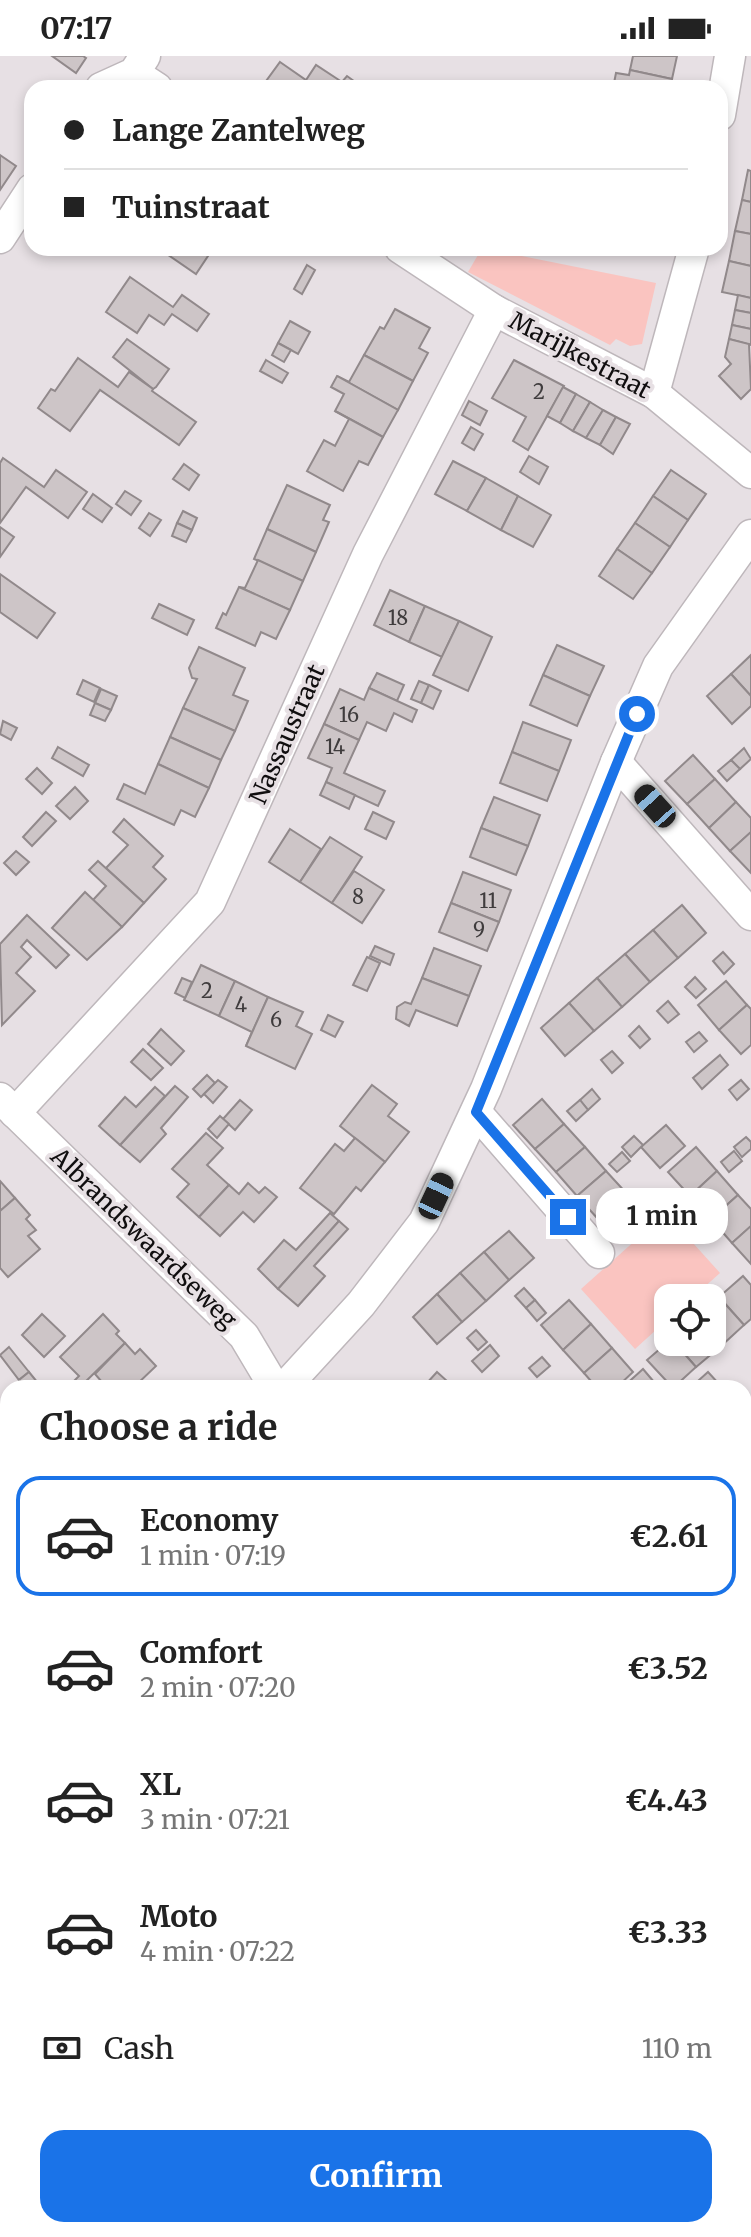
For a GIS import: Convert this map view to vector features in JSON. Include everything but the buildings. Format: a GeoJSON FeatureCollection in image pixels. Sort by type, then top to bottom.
{"type":"FeatureCollection","features":[{"type":"Feature","properties":{"kind":"street"},"geometry":{"type":"LineString","coordinates":[[726,80],[730,56]]}},
{"type":"Feature","properties":{"kind":"street"},"geometry":{"type":"LineString","coordinates":[[123,80],[145,72]]}},
{"type":"Feature","properties":{"kind":"street"},"geometry":{"type":"LineString","coordinates":[[0,238],[24,201]]}},
{"type":"Feature","properties":{"kind":"street","name":"Marijkestraat"},"geometry":{"type":"LineString","coordinates":[[412,256],[494,310],[654,393],[751,473]]}},
{"type":"Feature","properties":{"kind":"street"},"geometry":{"type":"LineString","coordinates":[[654,393],[692,256]]}},
{"type":"Feature","properties":{"kind":"street","name":"Nassaustraat"},"geometry":{"type":"LineString","coordinates":[[8,1106],[210,902],[368,554],[494,310]]}},
{"type":"Feature","properties":{"kind":"street"},"geometry":{"type":"LineString","coordinates":[[291,1380],[361,1304],[424,1222],[476,1112],[616,762],[658,666],[751,535]]}},
{"type":"Feature","properties":{"kind":"street"},"geometry":{"type":"LineString","coordinates":[[616,762],[751,915]]}},
{"type":"Feature","properties":{"kind":"street","name":"Albrandswaardseweg"},"geometry":{"type":"LineString","coordinates":[[8,1106],[244,1336],[270,1380]]}},
{"type":"Feature","properties":{"kind":"street"},"geometry":{"type":"LineString","coordinates":[[476,1112],[599,1253]]}},
{"type":"Feature","properties":{"kind":"shaded area"},"geometry":{"type":"Polygon","coordinates":[[[477,256],[522,256],[656,283],[642,344],[630,346],[616,339],[610,345],[468,272],[477,256]]]}},
{"type":"Feature","properties":{"kind":"shaded area"},"geometry":{"type":"Polygon","coordinates":[[[666,1213],[720,1273],[708,1284],[654,1284],[654,1332],[635,1349],[581,1289],[666,1213]]]}},
{"type":"Feature","properties":{"kind":"route"},"geometry":{"type":"LineString","coordinates":[[568,1217],[476,1112],[637,714]]}}]}
